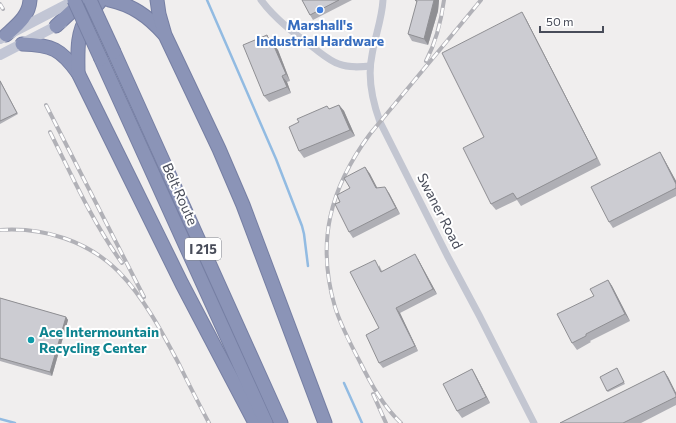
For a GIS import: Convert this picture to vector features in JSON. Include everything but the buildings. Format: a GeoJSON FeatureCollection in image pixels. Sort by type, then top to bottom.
{"type":"FeatureCollection","features":[{"type":"Feature","properties":{"kind":"highway"},"geometry":{"type":"LineString","coordinates":[[3,37],[23,19],[29,8],[30,0]]}},
{"type":"Feature","properties":{"kind":"highway"},"geometry":{"type":"LineString","coordinates":[[157,0],[165,35],[219,149],[243,205],[325,423]]}},
{"type":"Feature","properties":{"kind":"highway"},"geometry":{"type":"LineString","coordinates":[[56,26],[89,1],[131,8],[151,20],[165,35]]}},
{"type":"Feature","properties":{"kind":"highway"},"geometry":{"type":"LineString","coordinates":[[78,73],[80,34],[86,18],[89,1]]}},
{"type":"Feature","properties":{"kind":"highway","name":"Belt Route"},"geometry":{"type":"LineString","coordinates":[[89,1],[114,52],[281,423]]}},
{"type":"Feature","properties":{"kind":"highway","name":"Belt Route"},"geometry":{"type":"LineString","coordinates":[[89,1],[101,59],[266,423]]}},
{"type":"Feature","properties":{"kind":"highway"},"geometry":{"type":"LineString","coordinates":[[22,44],[36,44],[53,49],[66,58],[78,73],[182,284],[255,423]]}},
{"type":"Feature","properties":{"kind":"main road"},"geometry":{"type":"LineString","coordinates":[[3,37],[89,1]]}},
{"type":"Feature","properties":{"kind":"main road"},"geometry":{"type":"LineString","coordinates":[[0,54],[56,26]]}},
{"type":"Feature","properties":{"kind":"street"},"geometry":{"type":"LineString","coordinates":[[261,0],[276,17],[331,61],[340,65],[370,66]]}},
{"type":"Feature","properties":{"kind":"street","name":"Swaner Road"},"geometry":{"type":"LineString","coordinates":[[383,0],[383,8],[370,66],[372,96],[380,122],[534,423]]}},
{"type":"Feature","properties":{"kind":"waterway"},"geometry":{"type":"LineString","coordinates":[[207,0],[276,159],[302,226],[308,266]]}},
{"type":"Feature","properties":{"kind":"waterway"},"geometry":{"type":"LineString","coordinates":[[344,383],[362,423]]}},
{"type":"Feature","properties":{"kind":"waterway"},"geometry":{"type":"LineString","coordinates":[[0,419],[15,423]]}},
{"type":"Feature","properties":{"kind":"railway"},"geometry":{"type":"LineString","coordinates":[[426,61],[438,32],[444,0]]}},
{"type":"Feature","properties":{"kind":"railway"},"geometry":{"type":"LineString","coordinates":[[401,423],[383,402],[373,386],[337,314],[329,283],[327,260],[327,238],[330,216],[336,195],[356,154],[370,134],[481,0]]}},
{"type":"Feature","properties":{"kind":"railway"},"geometry":{"type":"LineString","coordinates":[[0,4],[3,9]]}},
{"type":"Feature","properties":{"kind":"railway"},"geometry":{"type":"LineString","coordinates":[[46,105],[144,297]]}},
{"type":"Feature","properties":{"kind":"railway"},"geometry":{"type":"LineString","coordinates":[[50,132],[92,216],[111,248],[122,263]]}},
{"type":"Feature","properties":{"kind":"railway"},"geometry":{"type":"LineString","coordinates":[[0,230],[33,231],[64,238],[94,252],[119,272],[153,317],[209,423]]}},
{"type":"Feature","properties":{"kind":"railway"},"geometry":{"type":"LineString","coordinates":[[373,394],[386,423]]}},
{"type":"Feature","properties":{"kind":"place","name":"Marshall's Industrial Hardware"},"geometry":{"type":"Point","coordinates":[320,10]}},
{"type":"Feature","properties":{"kind":"place","name":"Ace Intermountain Recycling Center"},"geometry":{"type":"Point","coordinates":[31,340]}}]}
